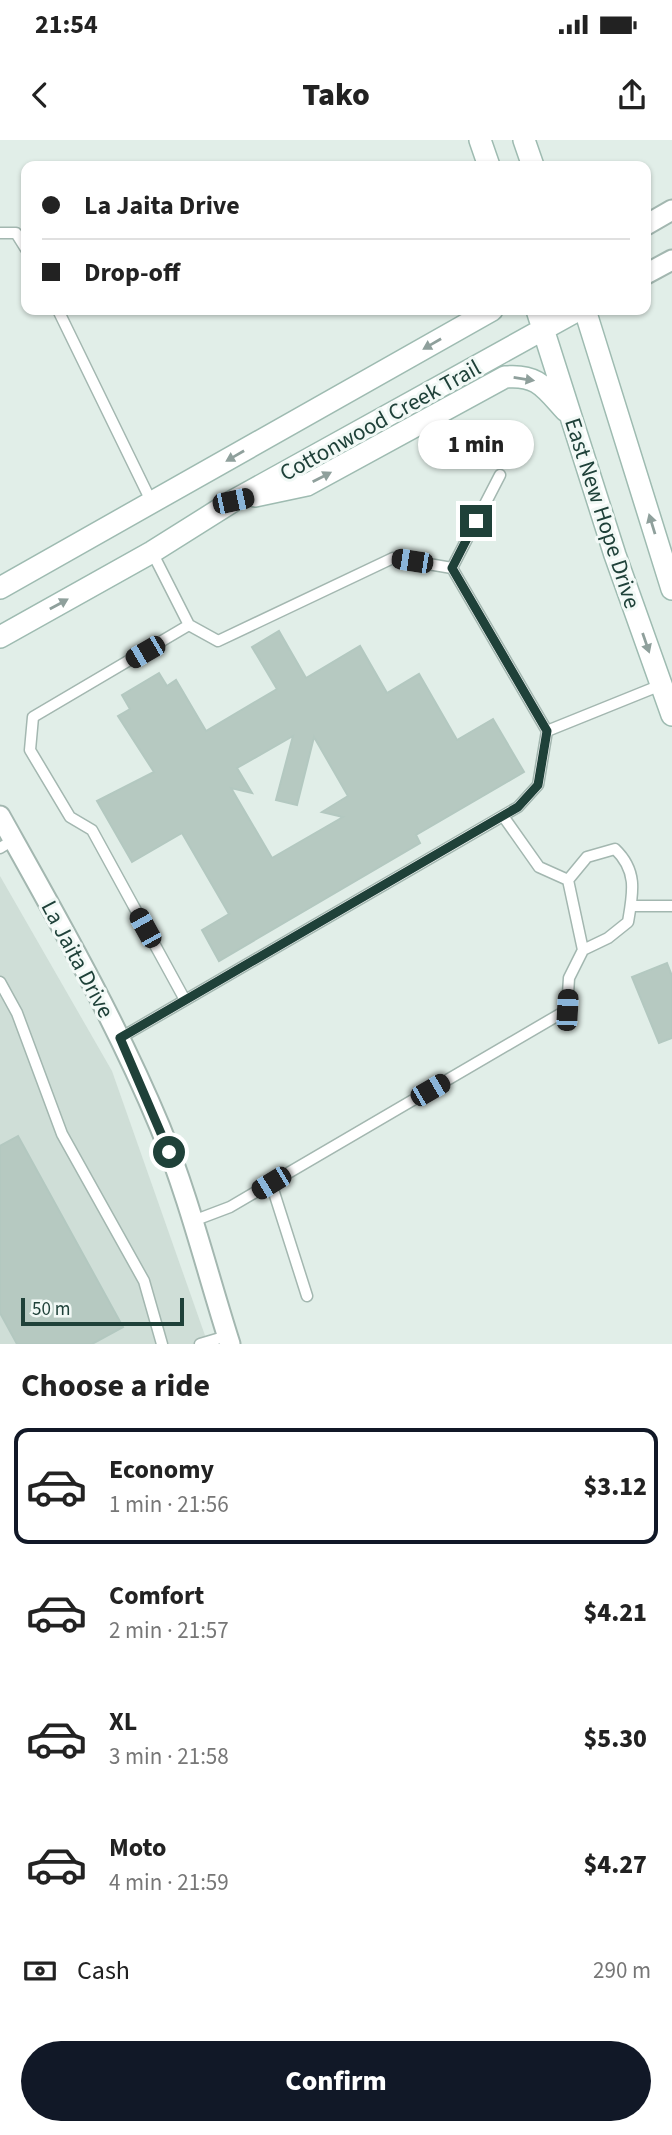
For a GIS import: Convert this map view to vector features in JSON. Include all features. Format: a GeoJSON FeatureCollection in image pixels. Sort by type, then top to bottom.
{"type":"FeatureCollection","features":[{"type":"Feature","properties":{"kind":"street"},"geometry":{"type":"LineString","coordinates":[[480,140],[487,161]]}},
{"type":"Feature","properties":{"kind":"street"},"geometry":{"type":"LineString","coordinates":[[524,140],[531,161]]}},
{"type":"Feature","properties":{"kind":"street"},"geometry":{"type":"LineString","coordinates":[[651,222],[672,210]]}},
{"type":"Feature","properties":{"kind":"street"},"geometry":{"type":"LineString","coordinates":[[651,271],[672,260]]}},
{"type":"Feature","properties":{"kind":"street","name":"Cottonwood Creek Trail"},"geometry":{"type":"LineString","coordinates":[[0,588],[483,315]]}},
{"type":"Feature","properties":{"kind":"street","name":"Cottonwood Creek Trail"},"geometry":{"type":"LineString","coordinates":[[0,638],[152,552],[233,501],[541,320],[560,315]]}},
{"type":"Feature","properties":{"kind":"street","name":"East New Hope Drive"},"geometry":{"type":"LineString","coordinates":[[587,315],[672,589]]}},
{"type":"Feature","properties":{"kind":"street","name":"East New Hope Drive"},"geometry":{"type":"LineString","coordinates":[[541,320],[570,416],[672,715]]}},
{"type":"Feature","properties":{"kind":"street"},"geometry":{"type":"LineString","coordinates":[[233,501],[307,485],[505,377],[525,376],[540,383],[570,416]]}},
{"type":"Feature","properties":{"kind":"street","name":"La Jaita Drive"},"geometry":{"type":"LineString","coordinates":[[0,817],[7,844],[120,1038],[160,1129],[193,1221],[229,1340]]}},
{"type":"Feature","properties":{"kind":"lane"},"geometry":{"type":"LineString","coordinates":[[0,233],[16,233],[21,241]]}},
{"type":"Feature","properties":{"kind":"lane"},"geometry":{"type":"LineString","coordinates":[[60,315],[152,503]]}},
{"type":"Feature","properties":{"kind":"lane"},"geometry":{"type":"LineString","coordinates":[[452,568],[500,475]]}},
{"type":"Feature","properties":{"kind":"lane"},"geometry":{"type":"LineString","coordinates":[[152,552],[189,625],[218,641],[393,558],[452,568]]}},
{"type":"Feature","properties":{"kind":"lane"},"geometry":{"type":"LineString","coordinates":[[120,1038],[518,807],[538,785],[547,731],[452,568]]}},
{"type":"Feature","properties":{"kind":"lane"},"geometry":{"type":"LineString","coordinates":[[185,1000],[92,830],[70,817],[30,750],[33,717],[189,625]]}},
{"type":"Feature","properties":{"kind":"lane"},"geometry":{"type":"LineString","coordinates":[[547,731],[661,685]]}},
{"type":"Feature","properties":{"kind":"lane"},"geometry":{"type":"LineString","coordinates":[[503,816],[539,867],[568,880]]}},
{"type":"Feature","properties":{"kind":"lane"},"geometry":{"type":"LineString","coordinates":[[193,1221],[230,1208],[567,1010],[569,978],[583,950],[608,938],[628,922],[634,892],[628,862],[615,849],[587,857],[568,880]]}},
{"type":"Feature","properties":{"kind":"lane"},"geometry":{"type":"LineString","coordinates":[[568,880],[583,950]]}},
{"type":"Feature","properties":{"kind":"lane"},"geometry":{"type":"LineString","coordinates":[[631,906],[672,906]]}},
{"type":"Feature","properties":{"kind":"lane"},"geometry":{"type":"LineString","coordinates":[[0,982],[17,1013],[62,1134],[144,1281],[162,1344]]}},
{"type":"Feature","properties":{"kind":"lane"},"geometry":{"type":"LineString","coordinates":[[271,1183],[307,1296]]}},
{"type":"Feature","properties":{"kind":"lane"},"geometry":{"type":"LineString","coordinates":[[200,1344],[229,1340]]}},
{"type":"Feature","properties":{"kind":"shaded area"},"geometry":{"type":"Polygon","coordinates":[[[0,876],[112,1071],[208,1344],[0,1344],[0,876]]]}},
{"type":"Feature","properties":{"kind":"building"},"geometry":{"type":"Polygon","coordinates":[[[279,631],[306,678],[360,646],[387,693],[419,674],[457,740],[493,719],[524,772],[416,835],[420,843],[219,961],[202,930],[229,914],[182,833],[132,862],[97,801],[154,772],[118,716],[130,709],[122,695],[159,673],[167,686],[176,680],[206,731],[277,689],[252,647],[279,631]],[[293,736],[237,768],[252,793],[231,788],[272,858],[343,817],[322,812],[348,796],[314,737],[297,805],[276,800],[293,736]]]}},
{"type":"Feature","properties":{"kind":"building"},"geometry":{"type":"Polygon","coordinates":[[[667,963],[672,976],[672,1038],[659,1043],[632,977],[667,963]]]}},
{"type":"Feature","properties":{"kind":"building"},"geometry":{"type":"Polygon","coordinates":[[[18,1136],[123,1327],[92,1344],[17,1344],[0,1313],[0,1146],[18,1136]]]}},
{"type":"Feature","properties":{"kind":"route"},"geometry":{"type":"LineString","coordinates":[[169,1152],[120,1038],[518,807],[538,785],[547,731],[452,568],[476,521]]}}]}
